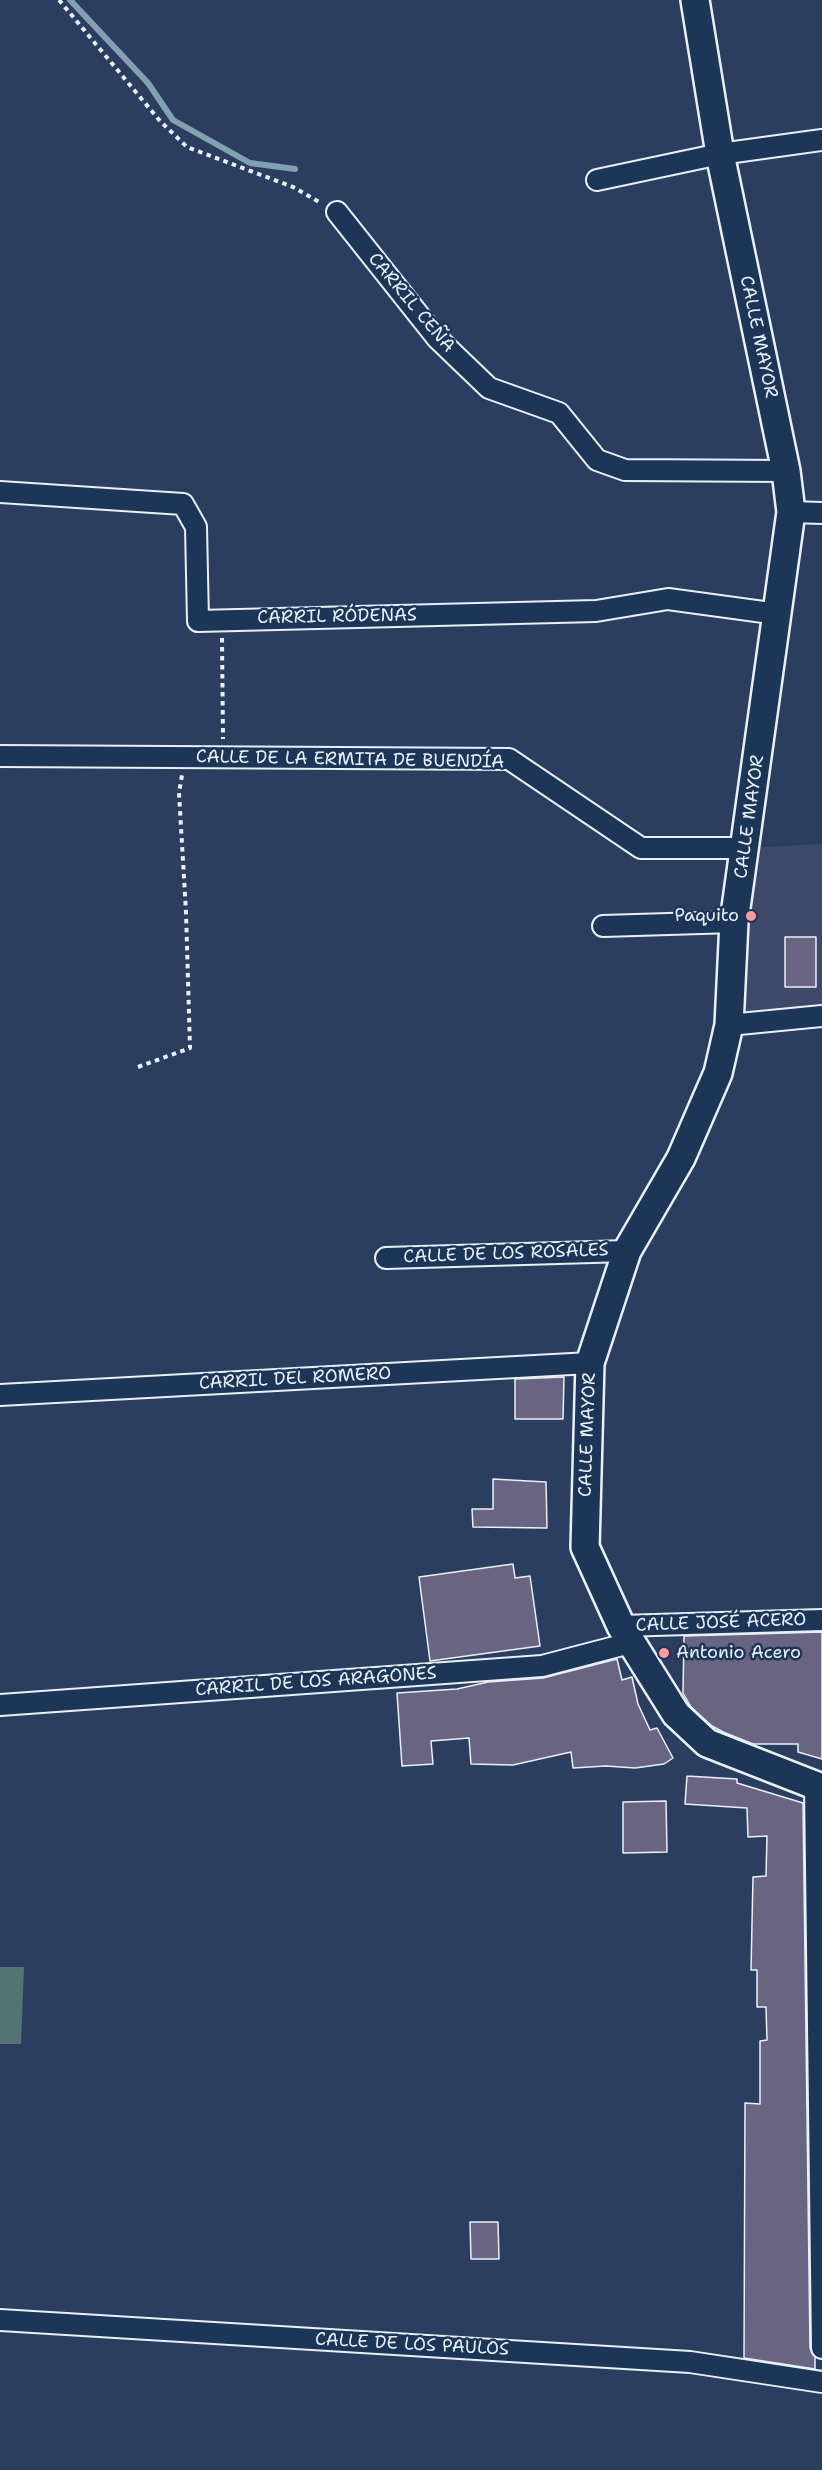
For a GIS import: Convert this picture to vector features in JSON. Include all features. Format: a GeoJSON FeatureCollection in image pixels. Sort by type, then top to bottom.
{"type":"FeatureCollection","features":[{"type":"Feature","properties":{"kind":"street","name":"CALLE MAYOR"},"geometry":{"type":"LineString","coordinates":[[696,0],[720,154],[786,471],[791,512],[734,922],[729,1025],[718,1073],[681,1158],[627,1251],[590,1363],[585,1547],[626,1635],[676,1714],[707,1743],[818,1787]]}},
{"type":"Feature","properties":{"kind":"street"},"geometry":{"type":"LineString","coordinates":[[597,180],[720,154],[822,140]]}},
{"type":"Feature","properties":{"kind":"street","name":"CARRIL CEÑA"},"geometry":{"type":"LineString","coordinates":[[338,212],[437,338],[480,380],[489,388],[560,412],[597,460],[625,470],[786,471]]}},
{"type":"Feature","properties":{"kind":"street","name":"CARRIL RÓDENAS"},"geometry":{"type":"LineString","coordinates":[[0,492],[183,504],[196,527],[198,621],[596,611],[668,599],[778,614]]}},
{"type":"Feature","properties":{"kind":"street"},"geometry":{"type":"LineString","coordinates":[[791,512],[822,513]]}},
{"type":"Feature","properties":{"kind":"street","name":"CALLE DE LA ERMITA DE BUENDÍA"},"geometry":{"type":"LineString","coordinates":[[0,756],[509,759],[641,848],[746,848]]}},
{"type":"Feature","properties":{"kind":"street"},"geometry":{"type":"LineString","coordinates":[[603,926],[734,922]]}},
{"type":"Feature","properties":{"kind":"street"},"geometry":{"type":"LineString","coordinates":[[729,1025],[822,1016]]}},
{"type":"Feature","properties":{"kind":"street","name":"CALLE DE LOS ROSALES"},"geometry":{"type":"LineString","coordinates":[[386,1258],[627,1251]]}},
{"type":"Feature","properties":{"kind":"street","name":"CARRIL DEL ROMERO"},"geometry":{"type":"LineString","coordinates":[[0,1395],[590,1363]]}},
{"type":"Feature","properties":{"kind":"street","name":"CALLE JOSÉ ACERO"},"geometry":{"type":"LineString","coordinates":[[626,1635],[822,1620]]}},
{"type":"Feature","properties":{"kind":"street","name":"CARRIL DE LOS ARAGONES"},"geometry":{"type":"LineString","coordinates":[[0,1705],[542,1666],[626,1635]]}},
{"type":"Feature","properties":{"kind":"street"},"geometry":{"type":"LineString","coordinates":[[818,1787],[822,2348]]}},
{"type":"Feature","properties":{"kind":"street","name":"CALLE DE LOS PAULOS"},"geometry":{"type":"LineString","coordinates":[[0,2320],[690,2362],[822,2382]]}},
{"type":"Feature","properties":{"kind":"path"},"geometry":{"type":"LineString","coordinates":[[59,0],[160,121],[187,147],[293,187],[338,212]]}},
{"type":"Feature","properties":{"kind":"path"},"geometry":{"type":"LineString","coordinates":[[222,620],[223,757]]}},
{"type":"Feature","properties":{"kind":"path"},"geometry":{"type":"LineString","coordinates":[[138,1066],[190,1048],[186,912],[179,793],[186,757]]}},
{"type":"Feature","properties":{"kind":"shaded area"},"geometry":{"type":"Polygon","coordinates":[[[822,844],[822,1016],[729,1025],[746,848],[822,844]]]}},
{"type":"Feature","properties":{"kind":"green space"},"geometry":{"type":"Polygon","coordinates":[[[0,1967],[24,1967],[21,2044],[0,2044],[0,1967]]]}},
{"type":"Feature","properties":{"kind":"building"},"geometry":{"type":"Polygon","coordinates":[[[785,937],[816,937],[816,987],[785,987],[785,937]]]}},
{"type":"Feature","properties":{"kind":"building"},"geometry":{"type":"Polygon","coordinates":[[[564,1377],[563,1419],[515,1419],[515,1379],[564,1377]]]}},
{"type":"Feature","properties":{"kind":"building"},"geometry":{"type":"Polygon","coordinates":[[[493,1479],[546,1482],[547,1528],[473,1527],[472,1509],[493,1509],[493,1479]]]}},
{"type":"Feature","properties":{"kind":"building"},"geometry":{"type":"Polygon","coordinates":[[[513,1564],[515,1578],[530,1576],[540,1646],[430,1661],[419,1577],[513,1564]]]}},
{"type":"Feature","properties":{"kind":"building"},"geometry":{"type":"Polygon","coordinates":[[[822,1632],[822,1759],[798,1752],[798,1744],[753,1744],[723,1732],[712,1726],[691,1707],[683,1693],[684,1636],[822,1632]]]}},
{"type":"Feature","properties":{"kind":"building"},"geometry":{"type":"Polygon","coordinates":[[[617,1659],[622,1680],[632,1677],[638,1704],[650,1730],[657,1728],[673,1758],[664,1764],[635,1768],[606,1766],[573,1768],[571,1752],[513,1765],[471,1764],[469,1738],[431,1741],[433,1764],[402,1766],[397,1693],[457,1689],[488,1682],[543,1678],[617,1659]]]}},
{"type":"Feature","properties":{"kind":"building"},"geometry":{"type":"Polygon","coordinates":[[[687,1776],[737,1779],[737,1783],[803,1803],[810,2348],[815,2357],[815,2369],[744,2358],[745,2103],[760,2104],[760,2041],[767,2040],[766,2007],[757,2007],[757,1970],[751,1970],[753,1877],[766,1876],[767,1836],[748,1837],[747,1808],[685,1804],[687,1776]]]}},
{"type":"Feature","properties":{"kind":"building"},"geometry":{"type":"Polygon","coordinates":[[[666,1801],[667,1852],[623,1853],[623,1802],[666,1801]]]}},
{"type":"Feature","properties":{"kind":"building"},"geometry":{"type":"Polygon","coordinates":[[[470,2222],[498,2222],[499,2259],[471,2259],[470,2222]]]}},
{"type":"Feature","properties":{"kind":"waterway"},"geometry":{"type":"LineString","coordinates":[[70,0],[148,83],[173,120],[250,163],[295,169]]}},
{"type":"Feature","properties":{"kind":"place","name":"Paquito"},"geometry":{"type":"Point","coordinates":[751,916]}},
{"type":"Feature","properties":{"kind":"place","name":"Antonio Acero"},"geometry":{"type":"Point","coordinates":[664,1653]}}]}
